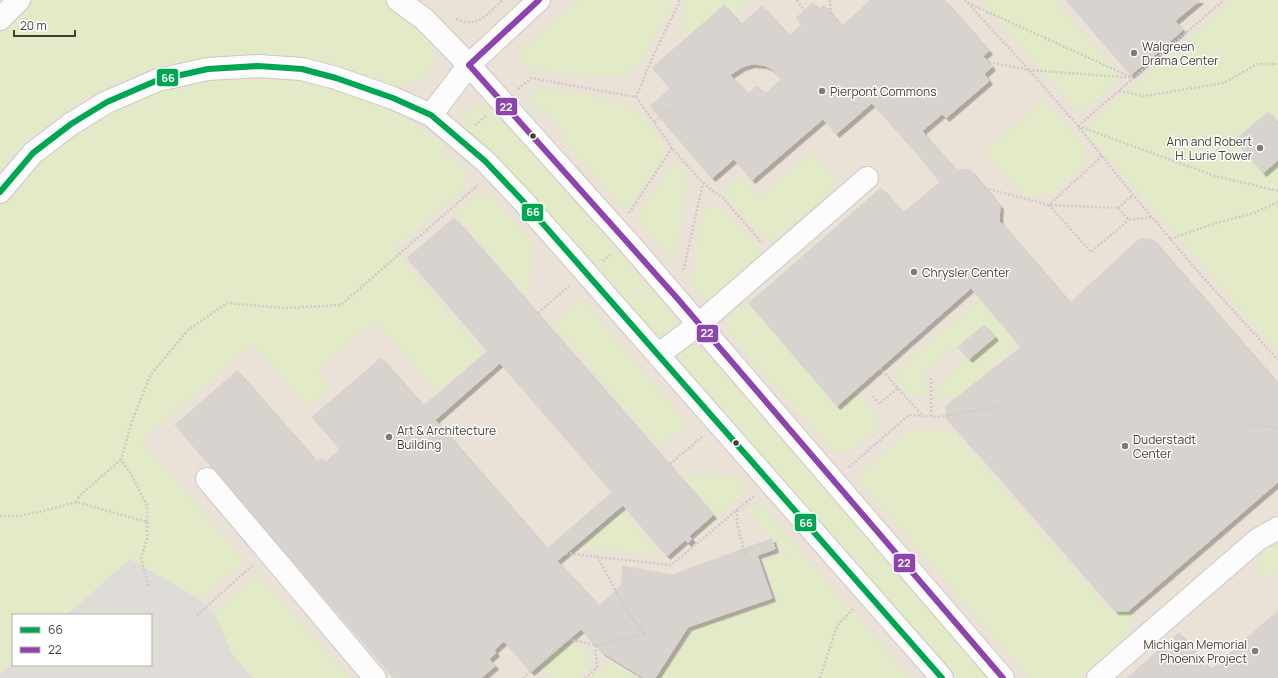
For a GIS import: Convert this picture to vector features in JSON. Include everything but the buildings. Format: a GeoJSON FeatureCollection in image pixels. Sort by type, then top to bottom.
{"type":"FeatureCollection","features":[{"type":"Feature","properties":{"kind":"street"},"geometry":{"type":"LineString","coordinates":[[0,19],[19,0]]}},
{"type":"Feature","properties":{"kind":"street"},"geometry":{"type":"LineString","coordinates":[[398,0],[424,19],[469,65],[627,241],[1002,678]]}},
{"type":"Feature","properties":{"kind":"street"},"geometry":{"type":"LineString","coordinates":[[431,115],[469,65],[540,0]]}},
{"type":"Feature","properties":{"kind":"street"},"geometry":{"type":"LineString","coordinates":[[0,192],[34,153],[71,124],[107,102],[158,80],[208,69],[258,66],[302,69],[343,80],[393,98],[431,115],[485,161],[516,195],[942,678]]}},
{"type":"Feature","properties":{"kind":"street"},"geometry":{"type":"LineString","coordinates":[[658,355],[699,324],[867,178]]}},
{"type":"Feature","properties":{"kind":"street"},"geometry":{"type":"LineString","coordinates":[[207,479],[375,678]]}},
{"type":"Feature","properties":{"kind":"street"},"geometry":{"type":"LineString","coordinates":[[1098,678],[1257,540],[1278,528]]}},
{"type":"Feature","properties":{"kind":"path"},"geometry":{"type":"LineString","coordinates":[[455,19],[464,23],[472,23],[480,20],[503,0]]}},
{"type":"Feature","properties":{"kind":"path"},"geometry":{"type":"LineString","coordinates":[[636,97],[653,56],[679,3],[679,0]]}},
{"type":"Feature","properties":{"kind":"path"},"geometry":{"type":"LineString","coordinates":[[797,0],[804,11]]}},
{"type":"Feature","properties":{"kind":"path"},"geometry":{"type":"LineString","coordinates":[[830,0],[831,14]]}},
{"type":"Feature","properties":{"kind":"path"},"geometry":{"type":"LineString","coordinates":[[1078,126],[1224,0]]}},
{"type":"Feature","properties":{"kind":"path"},"geometry":{"type":"LineString","coordinates":[[965,1],[1133,78]]}},
{"type":"Feature","properties":{"kind":"path"},"geometry":{"type":"LineString","coordinates":[[965,1],[1029,70],[1078,126],[1170,239],[1278,360]]}},
{"type":"Feature","properties":{"kind":"path"},"geometry":{"type":"LineString","coordinates":[[988,62],[1029,70],[1133,78]]}},
{"type":"Feature","properties":{"kind":"path"},"geometry":{"type":"LineString","coordinates":[[1119,90],[1144,96],[1224,83],[1257,64],[1278,64]]}},
{"type":"Feature","properties":{"kind":"path"},"geometry":{"type":"LineString","coordinates":[[516,90],[531,78],[636,97],[672,148],[704,183],[723,198],[766,247]]}},
{"type":"Feature","properties":{"kind":"path"},"geometry":{"type":"LineString","coordinates":[[654,122],[669,109]]}},
{"type":"Feature","properties":{"kind":"path"},"geometry":{"type":"LineString","coordinates":[[474,126],[489,113]]}},
{"type":"Feature","properties":{"kind":"path"},"geometry":{"type":"LineString","coordinates":[[1078,126],[1215,176],[1278,191]]}},
{"type":"Feature","properties":{"kind":"path"},"geometry":{"type":"LineString","coordinates":[[625,218],[672,148]]}},
{"type":"Feature","properties":{"kind":"path"},"geometry":{"type":"LineString","coordinates":[[1049,205],[1102,156]]}},
{"type":"Feature","properties":{"kind":"path"},"geometry":{"type":"LineString","coordinates":[[76,502],[80,494],[122,460],[132,421],[151,374],[188,330],[227,303],[285,308],[341,305],[483,181]]}},
{"type":"Feature","properties":{"kind":"path"},"geometry":{"type":"LineString","coordinates":[[682,275],[704,183]]}},
{"type":"Feature","properties":{"kind":"path"},"geometry":{"type":"LineString","coordinates":[[985,188],[1049,205],[1118,208],[1133,195]]}},
{"type":"Feature","properties":{"kind":"path"},"geometry":{"type":"LineString","coordinates":[[1170,239],[1216,223],[1254,213],[1278,202]]}},
{"type":"Feature","properties":{"kind":"path"},"geometry":{"type":"LineString","coordinates":[[1049,205],[1091,252],[1129,220],[1152,217]]}},
{"type":"Feature","properties":{"kind":"path"},"geometry":{"type":"LineString","coordinates":[[1118,208],[1129,220]]}},
{"type":"Feature","properties":{"kind":"path"},"geometry":{"type":"LineString","coordinates":[[600,263],[616,250]]}},
{"type":"Feature","properties":{"kind":"path"},"geometry":{"type":"LineString","coordinates":[[538,314],[574,282]]}},
{"type":"Feature","properties":{"kind":"path"},"geometry":{"type":"LineString","coordinates":[[880,368],[923,416]]}},
{"type":"Feature","properties":{"kind":"path"},"geometry":{"type":"LineString","coordinates":[[931,378],[931,416]]}},
{"type":"Feature","properties":{"kind":"path"},"geometry":{"type":"LineString","coordinates":[[873,396],[879,404],[898,388]]}},
{"type":"Feature","properties":{"kind":"path"},"geometry":{"type":"LineString","coordinates":[[844,471],[909,415],[939,417],[1001,406]]}},
{"type":"Feature","properties":{"kind":"path"},"geometry":{"type":"LineString","coordinates":[[1250,424],[1278,428]]}},
{"type":"Feature","properties":{"kind":"path"},"geometry":{"type":"LineString","coordinates":[[670,464],[705,434]]}},
{"type":"Feature","properties":{"kind":"path"},"geometry":{"type":"LineString","coordinates":[[122,460],[147,506],[147,539],[141,558],[148,586]]}},
{"type":"Feature","properties":{"kind":"path"},"geometry":{"type":"LineString","coordinates":[[566,553],[671,565],[756,493]]}},
{"type":"Feature","properties":{"kind":"path"},"geometry":{"type":"LineString","coordinates":[[0,516],[19,516],[76,502],[147,522]]}},
{"type":"Feature","properties":{"kind":"path"},"geometry":{"type":"LineString","coordinates":[[737,510],[737,523],[747,558]]}},
{"type":"Feature","properties":{"kind":"path"},"geometry":{"type":"LineString","coordinates":[[738,556],[745,554]]}},
{"type":"Feature","properties":{"kind":"path"},"geometry":{"type":"LineString","coordinates":[[523,678],[568,639],[595,645],[644,634],[627,612],[598,557]]}},
{"type":"Feature","properties":{"kind":"path"},"geometry":{"type":"LineString","coordinates":[[197,615],[245,572]]}},
{"type":"Feature","properties":{"kind":"path"},"geometry":{"type":"LineString","coordinates":[[820,678],[837,626],[856,606]]}},
{"type":"Feature","properties":{"kind":"path"},"geometry":{"type":"LineString","coordinates":[[585,678],[597,668],[595,645]]}},
{"type":"Feature","properties":{"kind":"shaded area"},"geometry":{"type":"Polygon","coordinates":[[[0,0],[1278,0],[1278,678],[0,678],[0,0]]]}},
{"type":"Feature","properties":{"kind":"shaded area"},"geometry":{"type":"Polygon","coordinates":[[[130,559],[199,599],[216,617],[232,654],[253,678],[0,678],[0,675],[12,664],[12,666],[152,666],[152,614],[68,614],[130,559]]]}},
{"type":"Feature","properties":{"kind":"green space"},"geometry":{"type":"Polygon","coordinates":[[[35,0],[383,0],[394,7],[429,38],[433,46],[434,58],[430,71],[422,79],[410,85],[397,87],[350,70],[297,58],[267,55],[209,57],[153,69],[89,96],[54,119],[29,139],[10,158],[0,171],[0,33],[35,0]]]}},
{"type":"Feature","properties":{"kind":"green space"},"geometry":{"type":"Polygon","coordinates":[[[579,0],[676,0],[640,62],[628,73],[622,76],[585,78],[525,66],[519,59],[520,52],[579,0]]]}},
{"type":"Feature","properties":{"kind":"green space"},"geometry":{"type":"Polygon","coordinates":[[[683,0],[751,0],[689,43],[682,26],[683,0]]]}},
{"type":"Feature","properties":{"kind":"green space"},"geometry":{"type":"Polygon","coordinates":[[[981,0],[1054,0],[1121,78],[1079,114],[981,0]]]}},
{"type":"Feature","properties":{"kind":"green space"},"geometry":{"type":"Polygon","coordinates":[[[1233,0],[1278,0],[1278,352],[1084,129],[1233,0]]]}},
{"type":"Feature","properties":{"kind":"green space"},"geometry":{"type":"Polygon","coordinates":[[[238,77],[266,77],[293,79],[330,86],[365,99],[398,115],[445,144],[441,150],[464,170],[465,182],[463,189],[394,250],[483,353],[438,390],[375,320],[317,371],[330,387],[307,405],[253,343],[142,441],[245,562],[199,599],[130,559],[66,614],[12,614],[12,661],[0,671],[0,205],[9,193],[44,156],[108,111],[140,97],[177,86],[205,80],[238,77]]]}},
{"type":"Feature","properties":{"kind":"green space"},"geometry":{"type":"Polygon","coordinates":[[[540,89],[557,90],[563,97],[571,90],[625,105],[639,114],[662,141],[666,154],[626,213],[559,134],[564,130],[545,109],[540,113],[531,103],[532,94],[540,89]]]}},
{"type":"Feature","properties":{"kind":"green space"},"geometry":{"type":"Polygon","coordinates":[[[1044,100],[1084,146],[1083,166],[1050,195],[1023,195],[986,152],[1044,100]]]}},
{"type":"Feature","properties":{"kind":"green space"},"geometry":{"type":"Polygon","coordinates":[[[477,105],[488,107],[501,118],[673,314],[675,325],[668,334],[657,336],[651,332],[536,199],[494,155],[470,133],[465,127],[465,120],[469,111],[477,105]]]}},
{"type":"Feature","properties":{"kind":"green space"},"geometry":{"type":"Polygon","coordinates":[[[812,152],[834,176],[833,184],[829,193],[775,239],[766,237],[757,231],[724,192],[742,176],[761,198],[812,152]]]}},
{"type":"Feature","properties":{"kind":"green space"},"geometry":{"type":"Polygon","coordinates":[[[675,166],[686,172],[687,180],[683,214],[673,255],[648,231],[639,213],[670,167],[675,166]]]}},
{"type":"Feature","properties":{"kind":"green space"},"geometry":{"type":"Polygon","coordinates":[[[479,194],[490,195],[530,239],[532,245],[529,299],[456,214],[479,194]]]}},
{"type":"Feature","properties":{"kind":"green space"},"geometry":{"type":"Polygon","coordinates":[[[713,206],[721,208],[764,252],[710,298],[704,300],[692,286],[699,221],[706,210],[713,206]]]}},
{"type":"Feature","properties":{"kind":"green space"},"geometry":{"type":"Polygon","coordinates":[[[581,299],[687,424],[660,447],[553,324],[581,299]]]}},
{"type":"Feature","properties":{"kind":"green space"},"geometry":{"type":"Polygon","coordinates":[[[980,299],[1016,345],[958,398],[937,396],[937,385],[966,359],[955,347],[926,372],[926,396],[912,396],[893,375],[980,299]]]}},
{"type":"Feature","properties":{"kind":"green space"},"geometry":{"type":"Polygon","coordinates":[[[747,303],[839,409],[857,394],[882,423],[851,452],[832,451],[724,328],[729,318],[747,303]]]}},
{"type":"Feature","properties":{"kind":"green space"},"geometry":{"type":"Polygon","coordinates":[[[689,345],[698,346],[706,352],[989,678],[952,678],[683,368],[680,361],[680,355],[683,349],[689,345]]]}},
{"type":"Feature","properties":{"kind":"green space"},"geometry":{"type":"Polygon","coordinates":[[[910,429],[954,432],[1107,608],[1128,607],[1134,614],[1127,639],[1081,678],[1029,678],[857,478],[910,429]]]}},
{"type":"Feature","properties":{"kind":"green space"},"geometry":{"type":"Polygon","coordinates":[[[704,474],[723,475],[734,478],[747,490],[701,532],[699,529],[716,513],[684,477],[704,474]]]}},
{"type":"Feature","properties":{"kind":"green space"},"geometry":{"type":"Polygon","coordinates":[[[759,503],[909,678],[658,678],[694,628],[778,601],[763,561],[786,555],[747,510],[759,503]]]}},
{"type":"Feature","properties":{"kind":"green space"},"geometry":{"type":"Polygon","coordinates":[[[622,511],[661,555],[581,547],[622,511]]]}},
{"type":"Feature","properties":{"kind":"green space"},"geometry":{"type":"Polygon","coordinates":[[[1278,539],[1278,570],[1262,583],[1259,575],[1258,563],[1267,549],[1278,539]]]}},
{"type":"Feature","properties":{"kind":"green space"},"geometry":{"type":"Polygon","coordinates":[[[257,574],[349,678],[253,678],[232,654],[216,617],[213,614],[257,574]]]}},
{"type":"Feature","properties":{"kind":"green space"},"geometry":{"type":"Polygon","coordinates":[[[568,642],[591,653],[591,667],[579,678],[551,678],[540,666],[568,642]]]}},
{"type":"Feature","properties":{"kind":"green space"},"geometry":{"type":"Polygon","coordinates":[[[611,661],[637,678],[591,678],[611,661]]]}},
{"type":"Feature","properties":{"kind":"transit line","name":"22"},"geometry":{"type":"LineString","coordinates":[[539,0],[469,65],[677,298],[1003,678]]}},
{"type":"Feature","properties":{"kind":"transit line","name":"66"},"geometry":{"type":"LineString","coordinates":[[0,192],[33,153],[71,124],[107,102],[158,80],[208,69],[258,66],[302,69],[336,78],[393,98],[431,115],[485,161],[522,200],[942,678]]}},
{"type":"Feature","properties":{"kind":"place","name":"Walgreen Drama Center"},"geometry":{"type":"Point","coordinates":[1134,53]}},
{"type":"Feature","properties":{"kind":"place","name":"Pierpont Commons"},"geometry":{"type":"Point","coordinates":[822,91]}},
{"type":"Feature","properties":{"kind":"place","name":"Ann and Robert H. Lurie Tower"},"geometry":{"type":"Point","coordinates":[1260,148]}},
{"type":"Feature","properties":{"kind":"place","name":"Chrysler Center"},"geometry":{"type":"Point","coordinates":[914,272]}},
{"type":"Feature","properties":{"kind":"place","name":"Art & Architecture Building"},"geometry":{"type":"Point","coordinates":[389,437]}},
{"type":"Feature","properties":{"kind":"place","name":"Duderstadt Center"},"geometry":{"type":"Point","coordinates":[1125,446]}},
{"type":"Feature","properties":{"kind":"place","name":"Michigan Memorial Phoenix Project"},"geometry":{"type":"Point","coordinates":[1255,651]}}]}
